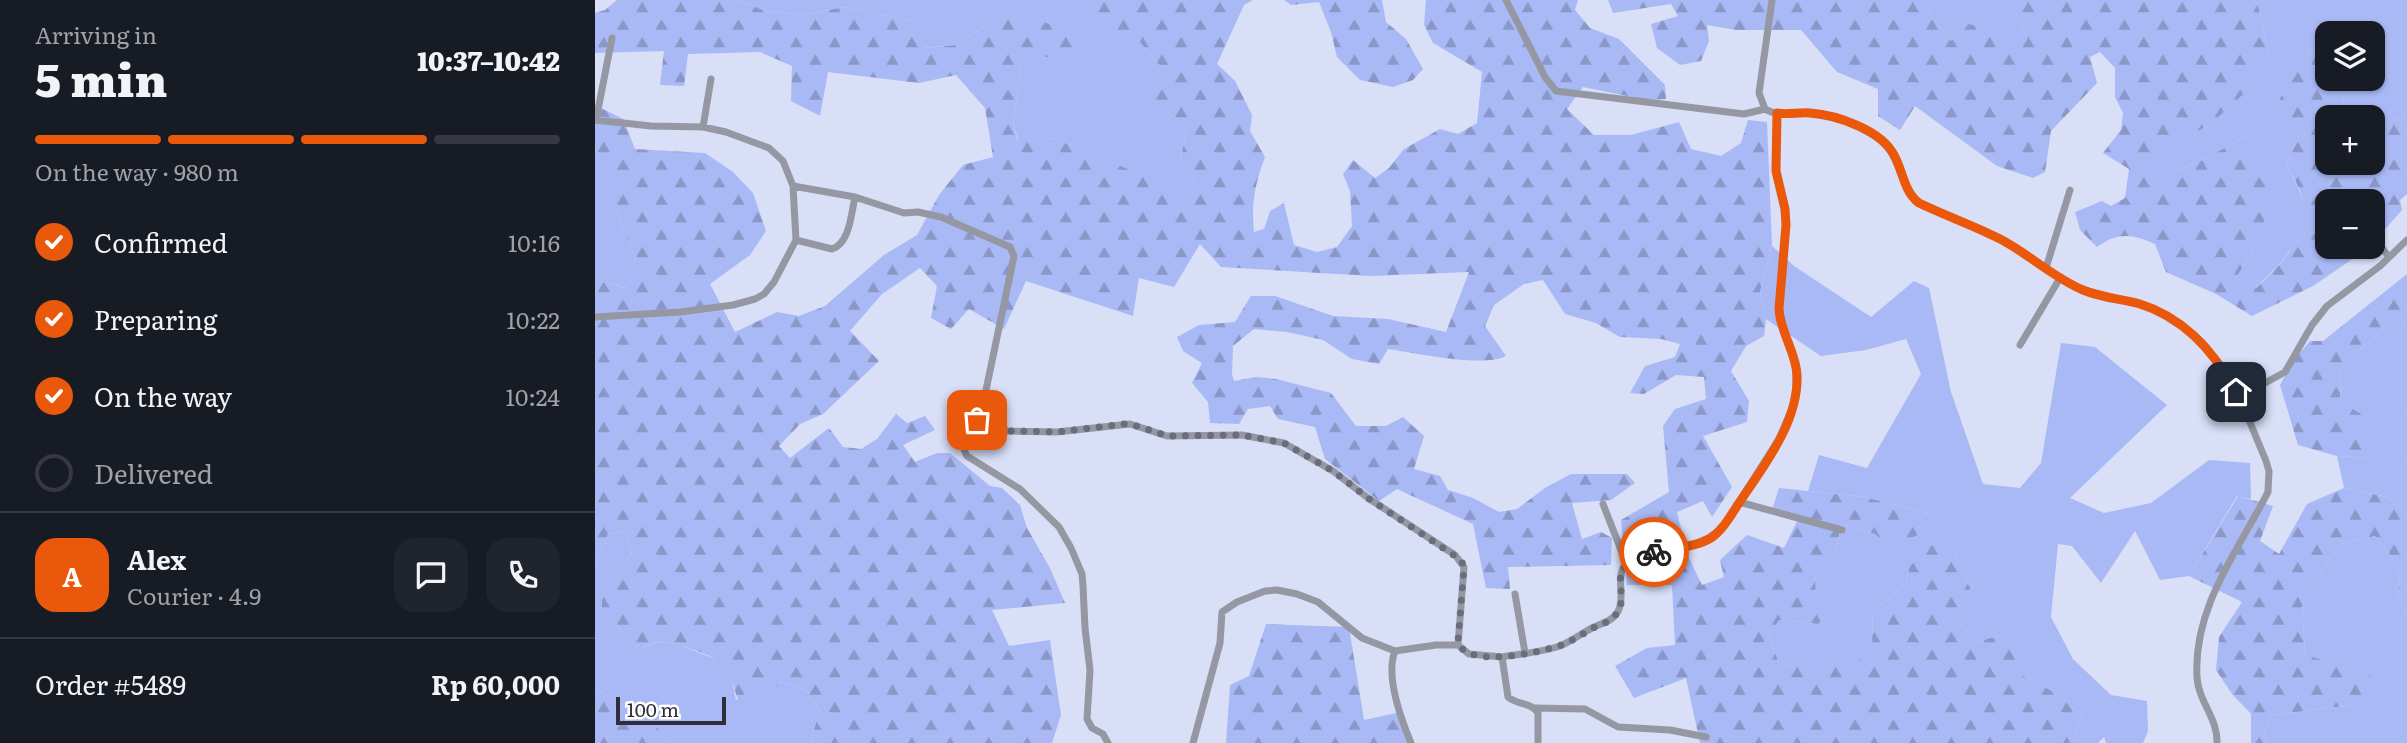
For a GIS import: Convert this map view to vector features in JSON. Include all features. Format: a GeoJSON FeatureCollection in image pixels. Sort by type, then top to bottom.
{"type":"FeatureCollection","features":[{"type":"Feature","properties":{"kind":"street"},"geometry":{"type":"LineString","coordinates":[[1506,0],[1545,77],[1559,93],[1591,94],[1744,114],[1765,109],[1777,113],[1821,114],[1845,122],[1874,135],[1891,150],[1914,199],[2003,240],[2083,290],[2144,305],[2170,318],[2203,342],[2236,392],[2260,443],[2269,481],[2268,492],[2210,602],[2199,637],[2199,690],[2216,727],[2217,743]]}},
{"type":"Feature","properties":{"kind":"street"},"geometry":{"type":"LineString","coordinates":[[1765,109],[1759,93],[1772,0]]}},
{"type":"Feature","properties":{"kind":"street"},"geometry":{"type":"LineString","coordinates":[[595,317],[680,312],[733,305],[755,299],[775,282],[796,240],[793,186],[783,161],[769,148],[726,132],[703,127],[651,126],[596,120],[613,38]]}},
{"type":"Feature","properties":{"kind":"street"},"geometry":{"type":"LineString","coordinates":[[703,127],[711,79]]}},
{"type":"Feature","properties":{"kind":"street"},"geometry":{"type":"LineString","coordinates":[[977,420],[985,428],[1008,431],[1057,432],[1124,424],[1167,436],[1242,435],[1284,443],[1333,471],[1368,498],[1461,560],[1464,567],[1458,645],[1463,651],[1502,657],[1563,645],[1613,618],[1620,608],[1621,577],[1626,563],[1651,552],[1707,540],[1719,531],[1779,439],[1793,406],[1797,389],[1796,364],[1780,321],[1779,309],[1786,225],[1776,171],[1777,113]]}},
{"type":"Feature","properties":{"kind":"street"},"geometry":{"type":"LineString","coordinates":[[793,186],[855,197],[904,213],[918,212],[941,217],[1005,244],[1013,251],[1011,275],[977,420],[962,442],[963,450],[984,468],[1010,483],[1059,527],[1076,559],[1083,586],[1090,670],[1087,719],[1092,727],[1103,734],[1108,743]]}},
{"type":"Feature","properties":{"kind":"street"},"geometry":{"type":"LineString","coordinates":[[2046,268],[2070,190]]}},
{"type":"Feature","properties":{"kind":"street"},"geometry":{"type":"LineString","coordinates":[[796,240],[832,250],[837,248],[846,233],[855,197]]}},
{"type":"Feature","properties":{"kind":"street"},"geometry":{"type":"LineString","coordinates":[[2236,392],[2265,383],[2285,372],[2312,325],[2327,306],[2407,240]]}},
{"type":"Feature","properties":{"kind":"street"},"geometry":{"type":"LineString","coordinates":[[2385,252],[2389,257]]}},
{"type":"Feature","properties":{"kind":"street"},"geometry":{"type":"LineString","coordinates":[[2020,345],[2060,278]]}},
{"type":"Feature","properties":{"kind":"street"},"geometry":{"type":"LineString","coordinates":[[1739,502],[1842,530]]}},
{"type":"Feature","properties":{"kind":"street"},"geometry":{"type":"LineString","coordinates":[[1604,505],[1626,563]]}},
{"type":"Feature","properties":{"kind":"street"},"geometry":{"type":"LineString","coordinates":[[1193,743],[1220,643],[1222,612],[1237,601],[1265,591],[1277,590],[1297,594],[1328,608],[1362,638],[1395,651],[1458,645]]}},
{"type":"Feature","properties":{"kind":"street"},"geometry":{"type":"LineString","coordinates":[[1515,594],[1525,653]]}},
{"type":"Feature","properties":{"kind":"street"},"geometry":{"type":"LineString","coordinates":[[1395,651],[1391,665],[1401,718],[1411,743]]}},
{"type":"Feature","properties":{"kind":"street"},"geometry":{"type":"LineString","coordinates":[[1502,657],[1508,697],[1535,708],[1585,709],[1618,727],[1681,732],[1706,737]]}},
{"type":"Feature","properties":{"kind":"street"},"geometry":{"type":"LineString","coordinates":[[1535,708],[1538,713],[1538,743]]}},
{"type":"Feature","properties":{"kind":"street"},"geometry":{"type":"LineString","coordinates":[[1679,743],[1681,732]]}},
{"type":"Feature","properties":{"kind":"green space"},"geometry":{"type":"Polygon","coordinates":[[[617,0],[738,0],[763,10],[803,15],[844,7],[923,23],[923,48],[957,45],[996,18],[1024,16],[1062,28],[1075,48],[1064,60],[1023,53],[1013,123],[1018,142],[1053,138],[1185,193],[1195,179],[1181,158],[1186,131],[1162,115],[1153,94],[1181,73],[1159,65],[1139,41],[1111,32],[1086,8],[1090,0],[1253,0],[1244,5],[1217,64],[1235,81],[1252,115],[1250,131],[1265,157],[1255,194],[1254,232],[1264,229],[1270,211],[1284,203],[1294,245],[1317,252],[1337,247],[1352,226],[1350,191],[1343,174],[1353,160],[1375,178],[1389,168],[1404,149],[1440,129],[1458,134],[1477,123],[1482,72],[1433,43],[1424,25],[1426,0],[1578,0],[1575,10],[1590,28],[1619,39],[1665,85],[1666,99],[1647,100],[1583,87],[1567,109],[1594,135],[1631,135],[1679,122],[1691,149],[1721,156],[1741,143],[1748,120],[1767,122],[1772,246],[1760,292],[1766,319],[1764,336],[1746,346],[1731,371],[1749,401],[1747,422],[1703,436],[1732,487],[1712,517],[1703,501],[1677,512],[1687,554],[1702,585],[1724,577],[1720,560],[1747,535],[1784,548],[1798,519],[1772,510],[1779,488],[1864,497],[1929,513],[1920,534],[1891,546],[1875,534],[1841,525],[1836,551],[1815,571],[1816,598],[1832,609],[1818,624],[1779,620],[1769,636],[1780,666],[1859,660],[1872,645],[1873,612],[1906,583],[1909,568],[1928,545],[1951,547],[1971,590],[1953,614],[1974,642],[2011,633],[2026,645],[2019,674],[2053,692],[2082,717],[2075,736],[2079,743],[1700,743],[1686,678],[1634,698],[1615,666],[1647,648],[1675,645],[1672,585],[1627,585],[1621,520],[1669,492],[1663,426],[1675,409],[1706,399],[1704,377],[1676,375],[1644,394],[1630,393],[1645,366],[1675,357],[1680,344],[1661,339],[1620,337],[1596,323],[1565,314],[1543,280],[1524,284],[1494,305],[1485,326],[1506,356],[1495,359],[1466,360],[1388,349],[1379,364],[1352,359],[1323,340],[1287,332],[1254,329],[1233,346],[1234,381],[1256,377],[1276,379],[1331,393],[1356,426],[1386,426],[1403,417],[1424,436],[1414,469],[1440,476],[1448,490],[1473,498],[1499,512],[1517,509],[1545,488],[1571,474],[1627,474],[1635,483],[1611,500],[1572,503],[1582,539],[1601,532],[1612,538],[1611,565],[1508,567],[1510,589],[1486,588],[1473,524],[1397,489],[1379,501],[1325,459],[1315,427],[1278,419],[1270,406],[1248,409],[1239,424],[1210,423],[1208,402],[1192,383],[1202,363],[1183,351],[1177,337],[1199,325],[1235,322],[1251,296],[1275,296],[1333,316],[1388,319],[1446,332],[1469,272],[1370,276],[1221,267],[1200,244],[1174,287],[1139,278],[1133,316],[1026,281],[1004,329],[969,309],[951,329],[931,318],[937,286],[920,268],[882,294],[850,331],[879,361],[823,414],[800,424],[779,446],[790,458],[829,428],[843,447],[861,449],[877,439],[896,414],[907,423],[925,416],[935,430],[903,445],[915,462],[937,453],[950,453],[990,486],[1002,488],[1020,505],[1027,528],[1050,568],[1065,603],[992,610],[1009,646],[1050,640],[1061,715],[1052,743],[810,743],[820,710],[806,690],[782,682],[745,710],[738,700],[728,671],[721,662],[694,650],[665,642],[639,649],[602,611],[602,583],[632,554],[626,532],[608,534],[595,565],[595,282],[626,288],[636,258],[612,201],[620,189],[607,162],[595,151],[595,105],[623,119],[635,149],[705,153],[733,172],[753,193],[766,231],[750,255],[710,284],[735,332],[777,312],[799,316],[825,306],[884,255],[917,235],[939,195],[963,165],[993,157],[985,108],[956,75],[919,83],[828,72],[820,116],[791,101],[792,66],[760,52],[688,54],[684,86],[660,85],[664,51],[595,53],[595,13],[605,10],[617,0]]]}},
{"type":"Feature","properties":{"kind":"green space"},"geometry":{"type":"Polygon","coordinates":[[[738,0],[1090,0],[1087,8],[1111,31],[1139,41],[1159,65],[1182,73],[1162,115],[1186,131],[1181,158],[1195,179],[1185,194],[1053,138],[1019,143],[1013,123],[1023,52],[996,18],[957,45],[922,48],[923,23],[844,7],[803,15],[763,10],[738,0]]]}},
{"type":"Feature","properties":{"kind":"green space"},"geometry":{"type":"Polygon","coordinates":[[[1284,0],[1382,0],[1386,22],[1406,39],[1423,69],[1413,80],[1393,87],[1360,80],[1337,57],[1319,2],[1291,5],[1284,0]]]}},
{"type":"Feature","properties":{"kind":"green space"},"geometry":{"type":"Polygon","coordinates":[[[1608,0],[1939,0],[1940,5],[1928,13],[1951,41],[1969,24],[2004,34],[2020,50],[2027,40],[2016,13],[2006,0],[2255,0],[2268,51],[2249,89],[2209,125],[2149,158],[2156,180],[2207,158],[2247,135],[2269,194],[2261,236],[2235,280],[2256,288],[2290,251],[2304,218],[2302,195],[2286,164],[2300,135],[2276,105],[2306,57],[2315,51],[2315,91],[2341,91],[2344,105],[2315,105],[2315,175],[2385,175],[2385,124],[2407,114],[2407,194],[2400,200],[2402,210],[2385,229],[2385,189],[2315,189],[2315,259],[2352,259],[2313,286],[2252,316],[2216,294],[2166,272],[2155,244],[2125,236],[2097,247],[2080,230],[2075,212],[2102,201],[2111,206],[2125,198],[2129,169],[2103,153],[2121,130],[2123,113],[2115,97],[2115,68],[2100,52],[2090,57],[2097,83],[2051,131],[2045,172],[2033,178],[1997,166],[1915,106],[1900,130],[1878,116],[1878,89],[1837,72],[1801,30],[1736,30],[1707,25],[1709,41],[1701,61],[1680,65],[1657,48],[1651,24],[1678,16],[1671,4],[1613,13],[1608,0]]]}},
{"type":"Feature","properties":{"kind":"green space"},"geometry":{"type":"Polygon","coordinates":[[[1939,0],[2006,0],[2016,13],[2027,40],[2020,51],[1951,41],[1928,13],[1939,5],[1939,0]]]}},
{"type":"Feature","properties":{"kind":"green space"},"geometry":{"type":"Polygon","coordinates":[[[2255,0],[2407,0],[2407,114],[2385,124],[2385,105],[2344,105],[2341,91],[2385,91],[2385,21],[2315,21],[2315,51],[2306,57],[2300,135],[2286,164],[2303,200],[2304,225],[2283,260],[2255,288],[2235,280],[2261,236],[2247,135],[2207,158],[2156,180],[2148,158],[2209,125],[2268,51],[2255,0]]]}},
{"type":"Feature","properties":{"kind":"green space"},"geometry":{"type":"Polygon","coordinates":[[[595,151],[607,162],[621,190],[612,201],[636,258],[627,288],[595,282],[595,151]]]}},
{"type":"Feature","properties":{"kind":"green space"},"geometry":{"type":"Polygon","coordinates":[[[1772,246],[1794,266],[1871,317],[1914,281],[1929,288],[1951,392],[1983,484],[2020,488],[2041,463],[2061,343],[2095,347],[2167,405],[2070,498],[2104,513],[2151,503],[2209,460],[2250,463],[2251,499],[2237,496],[2189,576],[2160,580],[2135,531],[2101,583],[2072,546],[2058,544],[2051,617],[2073,659],[2111,695],[2147,701],[2148,731],[2143,743],[2106,743],[2104,737],[2098,743],[2079,743],[2075,736],[2082,717],[2052,692],[2019,674],[2011,633],[1974,642],[1953,614],[1971,590],[1951,547],[1909,568],[1906,583],[1873,612],[1872,646],[1859,661],[1780,666],[1769,636],[1779,620],[1818,624],[1831,609],[1816,598],[1815,571],[1836,551],[1841,525],[1875,534],[1929,513],[1864,497],[1808,491],[1819,455],[1867,468],[1921,374],[1906,339],[1866,350],[1821,356],[1766,319],[1760,292],[1772,246]]]}},
{"type":"Feature","properties":{"kind":"green space"},"geometry":{"type":"Polygon","coordinates":[[[2407,274],[2407,322],[2384,329],[2341,366],[2340,401],[2364,416],[2370,458],[2337,456],[2298,445],[2280,385],[2294,360],[2310,341],[2323,341],[2407,274]]]}},
{"type":"Feature","properties":{"kind":"green space"},"geometry":{"type":"Polygon","coordinates":[[[2407,322],[2407,415],[2401,419],[2402,456],[2407,460],[2407,514],[2387,497],[2344,488],[2337,456],[2370,458],[2340,401],[2341,366],[2384,329],[2407,322]]]}},
{"type":"Feature","properties":{"kind":"green space"},"geometry":{"type":"Polygon","coordinates":[[[2407,415],[2407,460],[2402,457],[2400,419],[2407,415]]]}},
{"type":"Feature","properties":{"kind":"green space"},"geometry":{"type":"Polygon","coordinates":[[[2344,488],[2387,497],[2407,514],[2407,612],[2399,605],[2398,566],[2375,536],[2341,544],[2302,604],[2305,655],[2369,673],[2374,692],[2353,705],[2271,715],[2264,733],[2267,743],[2251,743],[2251,714],[2232,694],[2216,670],[2219,637],[2242,602],[2189,576],[2238,496],[2273,506],[2260,541],[2279,554],[2307,504],[2344,488]]]}},
{"type":"Feature","properties":{"kind":"green space"},"geometry":{"type":"Polygon","coordinates":[[[626,532],[632,554],[602,583],[602,611],[639,649],[659,642],[677,644],[723,662],[731,676],[736,700],[782,682],[806,690],[820,710],[810,743],[670,743],[660,730],[595,688],[595,565],[608,534],[626,532]]]}},
{"type":"Feature","properties":{"kind":"green space"},"geometry":{"type":"Polygon","coordinates":[[[2375,536],[2398,566],[2399,605],[2407,612],[2407,743],[2267,743],[2264,733],[2271,715],[2353,705],[2305,655],[2302,604],[2341,544],[2375,536]]]}},
{"type":"Feature","properties":{"kind":"green space"},"geometry":{"type":"Polygon","coordinates":[[[1266,624],[1349,627],[1364,720],[1401,712],[1408,743],[1226,743],[1230,685],[1249,676],[1266,624]]]}},
{"type":"Feature","properties":{"kind":"green space"},"geometry":{"type":"Polygon","coordinates":[[[595,688],[660,730],[670,743],[595,743],[595,688]]]}},
{"type":"Feature","properties":{"kind":"way so far"},"geometry":{"type":"LineString","coordinates":[[977,420],[978,424],[985,428],[1031,433],[1130,424],[1167,436],[1242,435],[1284,443],[1333,471],[1368,498],[1461,560],[1464,567],[1458,645],[1463,651],[1477,656],[1502,657],[1558,647],[1607,622],[1620,608],[1621,577],[1626,563],[1654,552]]}},
{"type":"Feature","properties":{"kind":"route"},"geometry":{"type":"LineString","coordinates":[[1654,552],[1695,544],[1707,540],[1719,531],[1765,465],[1793,406],[1797,389],[1796,364],[1780,321],[1779,309],[1786,225],[1776,171],[1777,113],[1821,114],[1874,135],[1891,150],[1909,192],[1919,203],[2003,240],[2083,290],[2144,305],[2170,318],[2203,342],[2236,392]]}}]}
